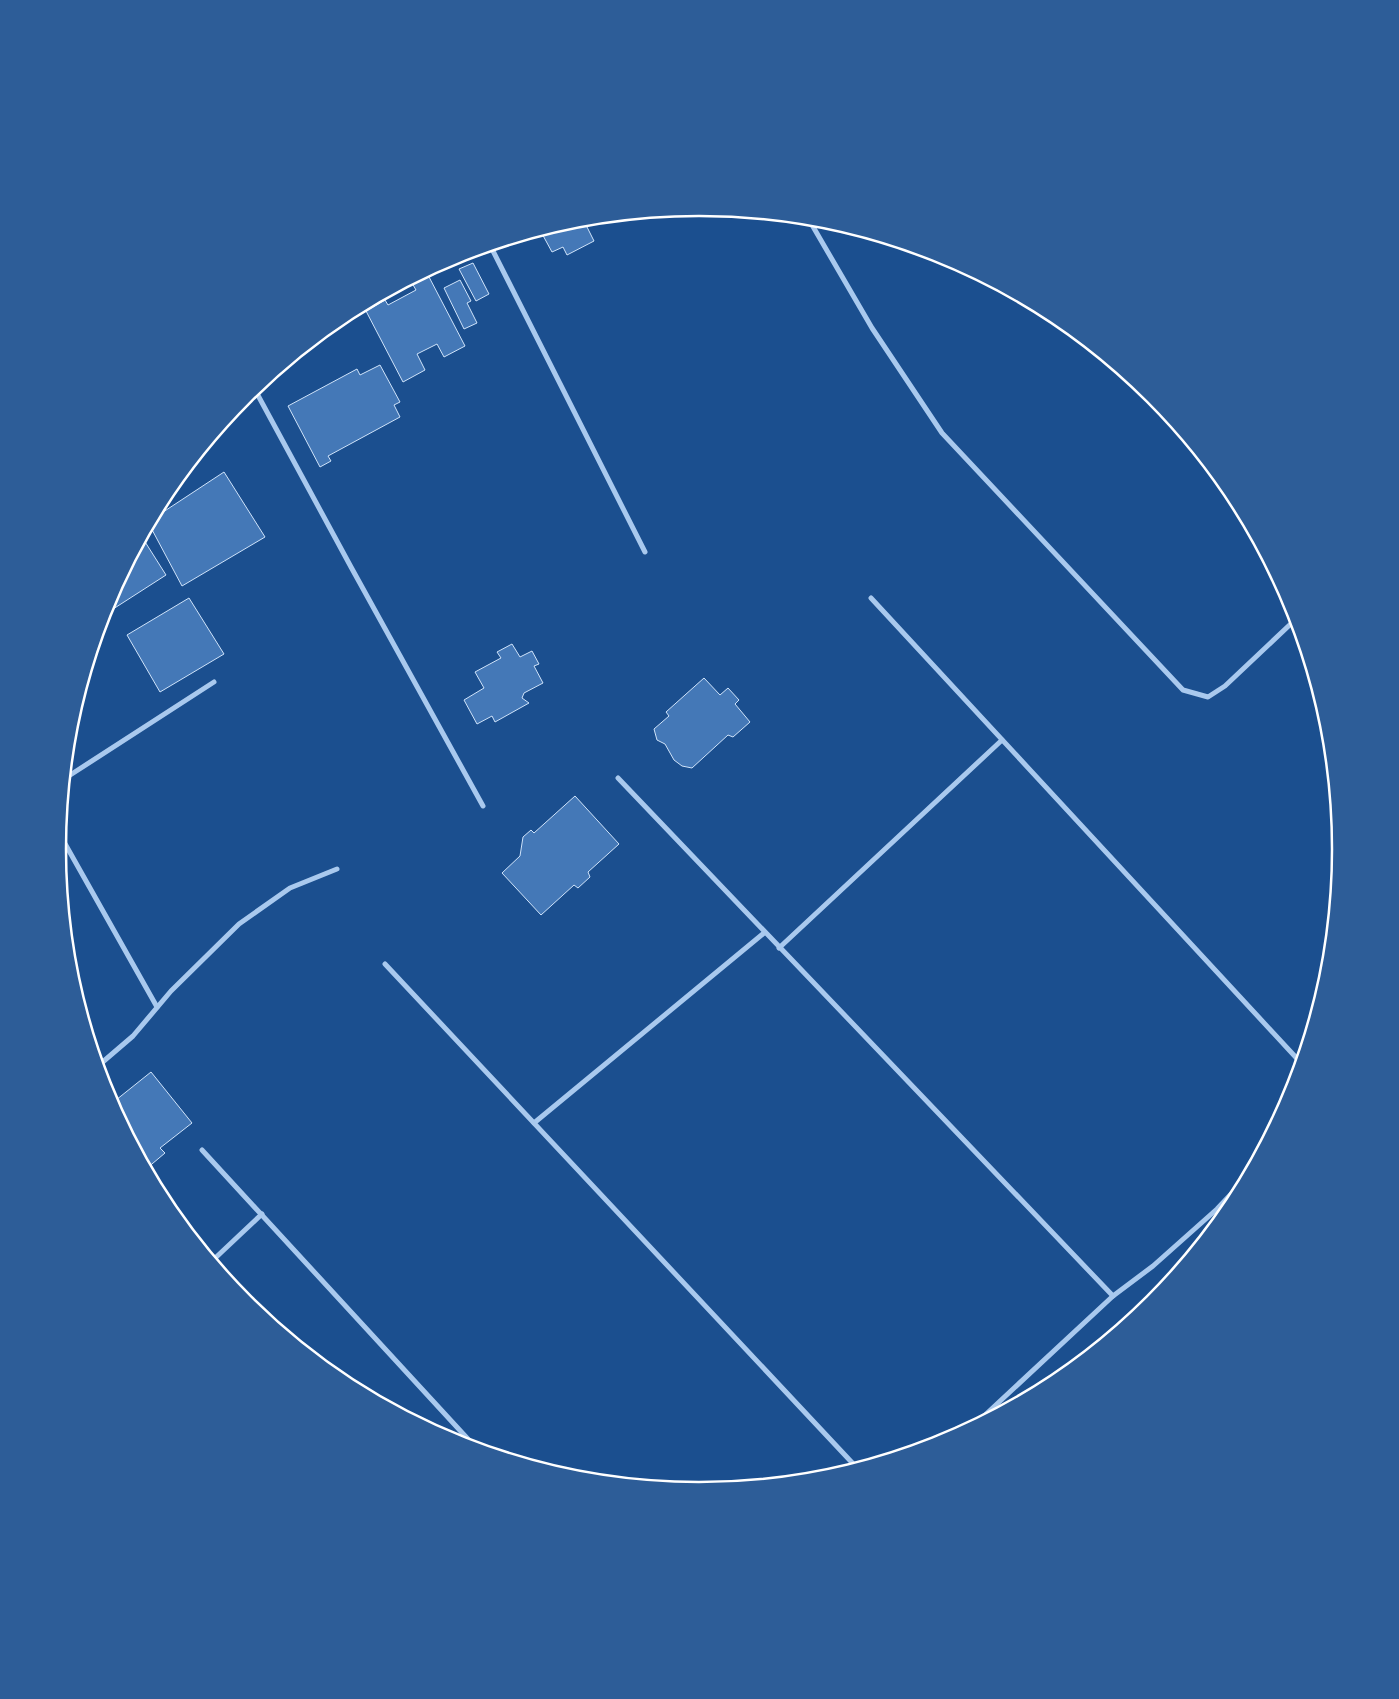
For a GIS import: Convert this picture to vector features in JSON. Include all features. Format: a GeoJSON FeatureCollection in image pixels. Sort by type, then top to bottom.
{"type":"FeatureCollection","features":[{"type":"Feature","properties":{"kind":"street"},"geometry":{"type":"LineString","coordinates":[[813,227],[872,328],[942,433],[1183,690],[1208,697],[1225,686],[1291,624]]}},
{"type":"Feature","properties":{"kind":"street"},"geometry":{"type":"LineString","coordinates":[[493,251],[645,552]]}},
{"type":"Feature","properties":{"kind":"street"},"geometry":{"type":"LineString","coordinates":[[258,396],[483,806]]}},
{"type":"Feature","properties":{"kind":"street"},"geometry":{"type":"LineString","coordinates":[[871,598],[1297,1059]]}},
{"type":"Feature","properties":{"kind":"street"},"geometry":{"type":"LineString","coordinates":[[71,774],[214,682]]}},
{"type":"Feature","properties":{"kind":"street"},"geometry":{"type":"LineString","coordinates":[[779,948],[1002,740]]}},
{"type":"Feature","properties":{"kind":"street"},"geometry":{"type":"LineString","coordinates":[[618,778],[764,933],[1113,1296]]}},
{"type":"Feature","properties":{"kind":"street"},"geometry":{"type":"LineString","coordinates":[[66,847],[158,1007]]}},
{"type":"Feature","properties":{"kind":"street"},"geometry":{"type":"LineString","coordinates":[[103,1062],[133,1036],[171,991],[239,924],[290,888],[338,869]]}},
{"type":"Feature","properties":{"kind":"street"},"geometry":{"type":"LineString","coordinates":[[534,1123],[764,933]]}},
{"type":"Feature","properties":{"kind":"street"},"geometry":{"type":"LineString","coordinates":[[385,964],[853,1464]]}},
{"type":"Feature","properties":{"kind":"street"},"geometry":{"type":"LineString","coordinates":[[202,1150],[468,1439]]}},
{"type":"Feature","properties":{"kind":"street"},"geometry":{"type":"LineString","coordinates":[[987,1413],[1113,1296],[1153,1266],[1230,1195]]}},
{"type":"Feature","properties":{"kind":"street"},"geometry":{"type":"LineString","coordinates":[[216,1258],[262,1214]]}},
{"type":"Feature","properties":{"kind":"building"},"geometry":{"type":"Polygon","coordinates":[[[587,226],[594,241],[567,255],[563,247],[552,252],[543,236],[587,226]]]}},
{"type":"Feature","properties":{"kind":"building"},"geometry":{"type":"Polygon","coordinates":[[[473,263],[489,294],[476,301],[459,269],[473,263]]]}},
{"type":"Feature","properties":{"kind":"building"},"geometry":{"type":"Polygon","coordinates":[[[429,277],[465,346],[444,357],[437,344],[417,354],[425,370],[403,382],[366,312],[385,300],[388,305],[416,290],[413,285],[429,277]]]}},
{"type":"Feature","properties":{"kind":"building"},"geometry":{"type":"Polygon","coordinates":[[[460,280],[471,301],[467,303],[477,323],[464,329],[444,288],[460,280]]]}},
{"type":"Feature","properties":{"kind":"building"},"geometry":{"type":"Polygon","coordinates":[[[380,365],[400,402],[394,405],[400,417],[328,456],[331,461],[320,467],[288,406],[357,369],[360,375],[380,365]]]}},
{"type":"Feature","properties":{"kind":"building"},"geometry":{"type":"Polygon","coordinates":[[[224,472],[265,537],[182,586],[153,531],[165,511],[224,472]]]}},
{"type":"Feature","properties":{"kind":"building"},"geometry":{"type":"Polygon","coordinates":[[[146,543],[166,575],[113,609],[146,543]]]}},
{"type":"Feature","properties":{"kind":"building"},"geometry":{"type":"Polygon","coordinates":[[[189,598],[224,654],[160,692],[127,635],[189,598]]]}},
{"type":"Feature","properties":{"kind":"building"},"geometry":{"type":"Polygon","coordinates":[[[512,644],[520,657],[532,651],[539,664],[534,666],[543,683],[524,693],[522,698],[529,703],[495,722],[492,716],[477,724],[464,700],[484,688],[475,672],[501,658],[497,652],[512,644]]]}},
{"type":"Feature","properties":{"kind":"building"},"geometry":{"type":"Polygon","coordinates":[[[704,678],[720,695],[728,688],[739,700],[735,704],[750,722],[733,737],[728,735],[692,768],[682,766],[674,760],[665,744],[657,740],[654,729],[669,716],[666,712],[704,678]]]}},
{"type":"Feature","properties":{"kind":"building"},"geometry":{"type":"Polygon","coordinates":[[[575,796],[619,844],[588,872],[590,877],[578,888],[574,885],[541,915],[502,873],[520,856],[523,837],[531,830],[534,833],[575,796]]]}},
{"type":"Feature","properties":{"kind":"building"},"geometry":{"type":"Polygon","coordinates":[[[151,1072],[192,1123],[160,1148],[165,1153],[151,1165],[117,1099],[151,1072]]]}}]}
